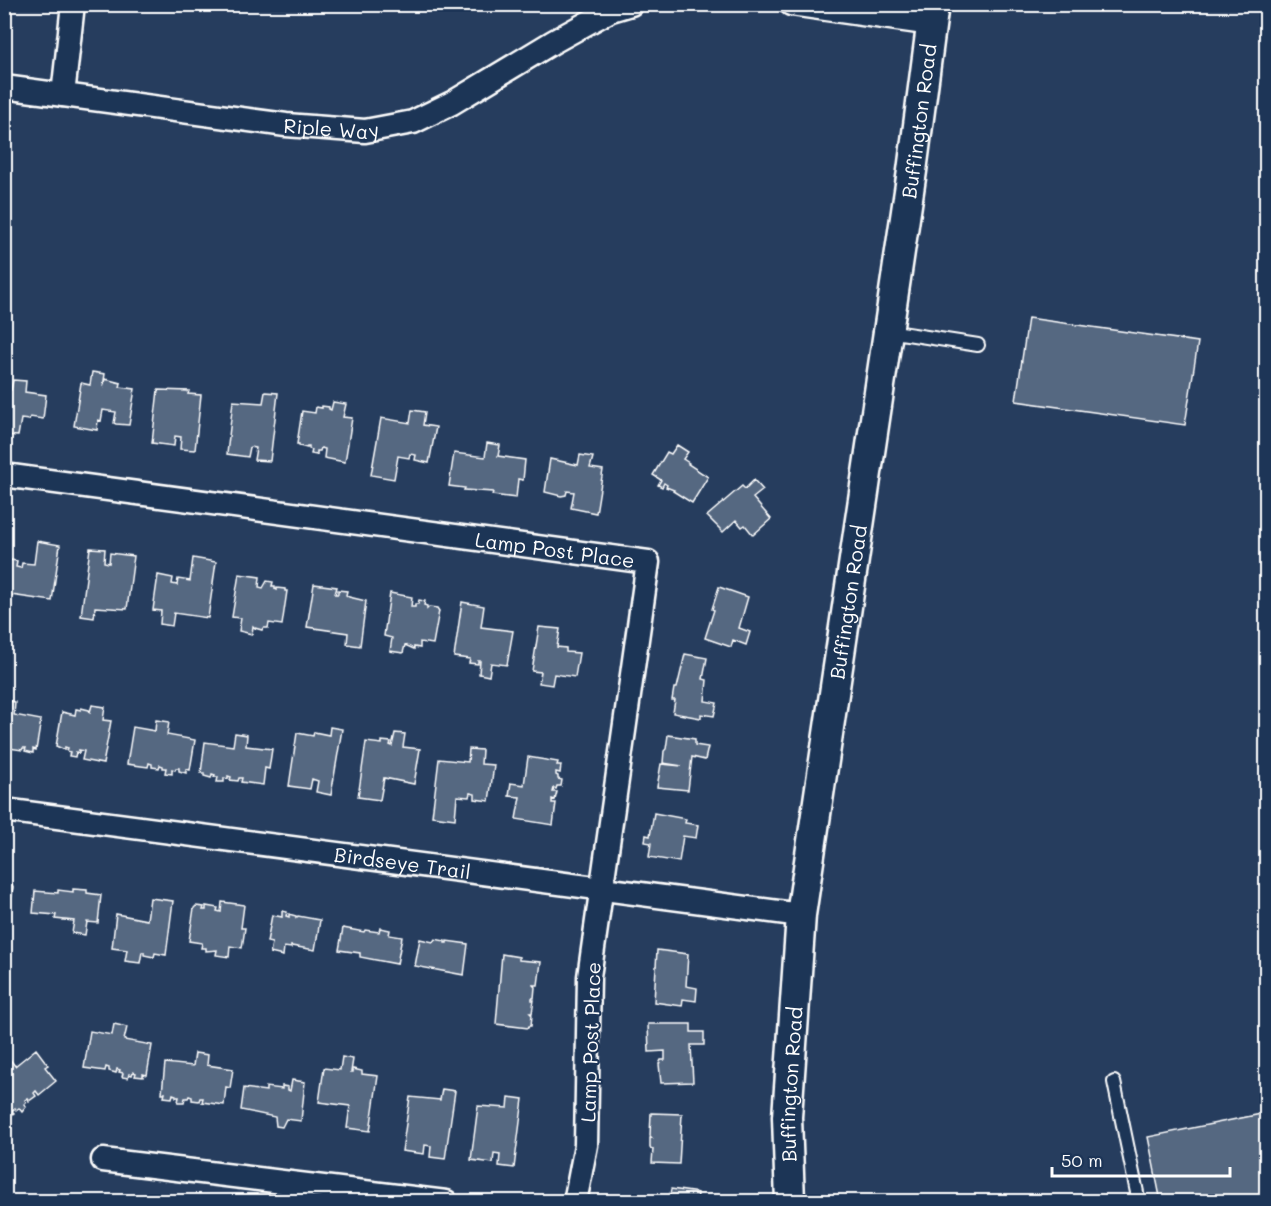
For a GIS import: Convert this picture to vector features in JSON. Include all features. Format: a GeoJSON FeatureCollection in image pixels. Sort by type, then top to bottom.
{"type":"FeatureCollection","features":[{"type":"Feature","properties":{"kind":"street"},"geometry":{"type":"LineString","coordinates":[[63,95],[73,4]]}},
{"type":"Feature","properties":{"kind":"street","name":"Riple Way"},"geometry":{"type":"LineString","coordinates":[[4,87],[286,125],[365,131],[413,122],[452,103],[611,10],[631,4]]}},
{"type":"Feature","properties":{"kind":"street"},"geometry":{"type":"LineString","coordinates":[[791,4],[933,14]]}},
{"type":"Feature","properties":{"kind":"street","name":"Buffington Road"},"geometry":{"type":"LineString","coordinates":[[790,1202],[787,1117],[801,915],[933,14]]}},
{"type":"Feature","properties":{"kind":"street","name":"Lamp Post Place"},"geometry":{"type":"LineString","coordinates":[[4,475],[648,562],[590,977],[586,1145],[575,1202]]}},
{"type":"Feature","properties":{"kind":"street","name":"Birdseye Trail"},"geometry":{"type":"LineString","coordinates":[[4,810],[801,915]]}},
{"type":"Feature","properties":{"kind":"street"},"geometry":{"type":"LineString","coordinates":[[103,1160],[446,1202]]}},
{"type":"Feature","properties":{"kind":"lane"},"geometry":{"type":"LineString","coordinates":[[888,331],[978,345]]}},
{"type":"Feature","properties":{"kind":"lane"},"geometry":{"type":"LineString","coordinates":[[1114,1082],[1139,1202]]}},
{"type":"Feature","properties":{"kind":"building"},"geometry":{"type":"Polygon","coordinates":[[[1028,318],[1198,342],[1185,425],[1016,401],[1028,318]]]}},
{"type":"Feature","properties":{"kind":"building"},"geometry":{"type":"Polygon","coordinates":[[[92,372],[105,374],[103,387],[105,379],[121,383],[120,387],[135,389],[129,425],[114,423],[116,412],[103,410],[101,421],[98,420],[97,430],[74,426],[81,383],[90,385],[92,372]]]}},
{"type":"Feature","properties":{"kind":"building"},"geometry":{"type":"Polygon","coordinates":[[[13,380],[26,381],[25,392],[46,395],[43,419],[30,417],[29,420],[21,419],[18,436],[4,435],[4,390],[11,390],[13,380]]]}},
{"type":"Feature","properties":{"kind":"building"},"geometry":{"type":"Polygon","coordinates":[[[158,390],[189,391],[188,394],[201,395],[195,450],[180,449],[181,437],[175,436],[174,446],[152,443],[158,390]]]}},
{"type":"Feature","properties":{"kind":"building"},"geometry":{"type":"Polygon","coordinates":[[[265,392],[278,393],[270,461],[254,460],[256,448],[250,447],[248,457],[227,454],[233,401],[263,403],[265,392]]]}},
{"type":"Feature","properties":{"kind":"building"},"geometry":{"type":"Polygon","coordinates":[[[333,402],[346,404],[343,417],[352,418],[345,462],[324,458],[325,449],[321,448],[317,451],[317,455],[311,454],[312,450],[309,446],[307,448],[297,444],[302,411],[315,413],[316,407],[322,408],[322,406],[329,407],[331,410],[333,402]]]}},
{"type":"Feature","properties":{"kind":"building"},"geometry":{"type":"Polygon","coordinates":[[[412,410],[425,412],[423,425],[436,427],[429,463],[415,460],[416,455],[410,454],[409,458],[398,456],[394,479],[371,475],[381,418],[410,423],[412,410]]]}},
{"type":"Feature","properties":{"kind":"building"},"geometry":{"type":"Polygon","coordinates":[[[487,443],[500,445],[498,456],[525,460],[523,480],[518,479],[516,498],[492,495],[493,492],[464,490],[465,488],[449,486],[454,453],[485,457],[487,443]]]}},
{"type":"Feature","properties":{"kind":"building"},"geometry":{"type":"Polygon","coordinates":[[[677,445],[688,452],[683,459],[708,477],[692,503],[666,487],[664,483],[662,487],[658,485],[661,480],[653,475],[667,452],[671,454],[677,445]]]}},
{"type":"Feature","properties":{"kind":"building"},"geometry":{"type":"Polygon","coordinates":[[[580,455],[593,457],[590,468],[603,470],[596,513],[571,508],[574,492],[567,491],[566,495],[561,496],[545,492],[550,459],[578,465],[580,455]]]}},
{"type":"Feature","properties":{"kind":"building"},"geometry":{"type":"Polygon","coordinates":[[[754,480],[763,490],[753,498],[771,519],[753,535],[745,525],[742,527],[736,520],[723,532],[707,516],[742,486],[745,489],[754,480]]]}},
{"type":"Feature","properties":{"kind":"building"},"geometry":{"type":"Polygon","coordinates":[[[37,541],[60,545],[52,601],[4,594],[4,559],[17,561],[16,567],[21,568],[22,563],[34,564],[37,541]]]}},
{"type":"Feature","properties":{"kind":"building"},"geometry":{"type":"Polygon","coordinates":[[[90,548],[105,549],[104,562],[109,563],[110,553],[134,556],[127,609],[95,607],[94,618],[81,616],[90,548]]]}},
{"type":"Feature","properties":{"kind":"building"},"geometry":{"type":"Polygon","coordinates":[[[193,558],[216,562],[208,618],[174,613],[172,626],[160,624],[161,611],[153,610],[158,575],[173,578],[172,584],[177,585],[178,579],[190,581],[193,558]]]}},
{"type":"Feature","properties":{"kind":"building"},"geometry":{"type":"Polygon","coordinates":[[[239,574],[260,577],[259,587],[263,588],[267,581],[273,582],[272,586],[275,586],[277,590],[277,588],[287,591],[282,625],[269,623],[268,628],[262,630],[253,626],[252,634],[239,631],[241,618],[232,617],[239,574]]]}},
{"type":"Feature","properties":{"kind":"building"},"geometry":{"type":"Polygon","coordinates":[[[314,584],[337,587],[335,594],[338,594],[338,590],[347,591],[346,595],[349,597],[366,601],[360,646],[347,644],[348,633],[307,627],[314,584]]]}},
{"type":"Feature","properties":{"kind":"building"},"geometry":{"type":"Polygon","coordinates":[[[719,587],[748,597],[739,628],[750,632],[746,645],[733,640],[731,647],[705,638],[719,587]]]}},
{"type":"Feature","properties":{"kind":"building"},"geometry":{"type":"Polygon","coordinates":[[[390,593],[412,597],[411,607],[415,607],[419,600],[425,601],[424,605],[427,609],[437,608],[439,611],[433,644],[420,642],[420,648],[414,647],[414,649],[405,645],[403,653],[390,651],[392,638],[384,636],[390,593]]]}},
{"type":"Feature","properties":{"kind":"building"},"geometry":{"type":"Polygon","coordinates":[[[462,602],[484,606],[481,627],[513,631],[507,665],[491,663],[489,676],[479,674],[480,661],[478,664],[469,663],[470,659],[454,657],[462,602]]]}},
{"type":"Feature","properties":{"kind":"building"},"geometry":{"type":"Polygon","coordinates":[[[539,627],[560,629],[557,647],[566,648],[566,652],[579,653],[575,677],[554,674],[552,685],[539,683],[541,672],[532,671],[539,627]]]}},
{"type":"Feature","properties":{"kind":"building"},"geometry":{"type":"Polygon","coordinates":[[[685,654],[707,658],[703,679],[707,680],[705,701],[717,703],[714,716],[701,714],[701,718],[673,713],[674,688],[677,688],[685,654]]]}},
{"type":"Feature","properties":{"kind":"building"},"geometry":{"type":"Polygon","coordinates":[[[4,700],[15,702],[14,715],[41,720],[36,750],[33,749],[33,753],[25,751],[26,748],[22,750],[9,748],[10,746],[6,745],[4,748],[4,700]]]}},
{"type":"Feature","properties":{"kind":"building"},"geometry":{"type":"Polygon","coordinates":[[[92,705],[105,707],[103,720],[111,721],[103,764],[82,760],[84,751],[76,752],[75,757],[69,756],[68,748],[65,747],[65,750],[56,746],[62,712],[75,715],[76,709],[81,710],[81,708],[90,712],[92,705]]]}},
{"type":"Feature","properties":{"kind":"building"},"geometry":{"type":"Polygon","coordinates":[[[156,720],[169,722],[167,735],[195,740],[190,770],[186,769],[186,773],[176,768],[172,769],[172,774],[165,773],[166,768],[163,766],[152,767],[149,763],[148,767],[127,764],[133,727],[155,731],[156,720]]]}},
{"type":"Feature","properties":{"kind":"building"},"geometry":{"type":"Polygon","coordinates":[[[330,727],[342,729],[331,795],[316,792],[318,781],[312,779],[310,789],[289,786],[297,733],[313,736],[314,732],[329,735],[330,727]]]}},
{"type":"Feature","properties":{"kind":"building"},"geometry":{"type":"Polygon","coordinates":[[[235,733],[247,735],[246,746],[272,749],[269,769],[265,768],[263,785],[241,782],[242,778],[238,781],[230,780],[231,777],[228,776],[228,779],[224,778],[224,782],[217,782],[218,777],[214,777],[215,775],[212,774],[211,778],[201,773],[205,742],[233,746],[235,733]]]}},
{"type":"Feature","properties":{"kind":"building"},"geometry":{"type":"Polygon","coordinates":[[[395,733],[405,734],[403,747],[420,749],[414,784],[384,778],[380,800],[358,797],[366,742],[382,744],[382,741],[391,742],[392,746],[395,733]]]}},
{"type":"Feature","properties":{"kind":"building"},"geometry":{"type":"Polygon","coordinates":[[[668,735],[695,739],[695,745],[708,747],[705,760],[692,757],[688,790],[657,787],[661,764],[682,766],[663,763],[668,735]]]}},
{"type":"Feature","properties":{"kind":"building"},"geometry":{"type":"Polygon","coordinates":[[[469,749],[482,750],[481,764],[494,765],[489,801],[475,799],[475,794],[470,793],[469,797],[457,796],[455,819],[432,816],[439,759],[468,762],[469,749]]]}},
{"type":"Feature","properties":{"kind":"building"},"geometry":{"type":"Polygon","coordinates":[[[528,757],[558,762],[557,765],[561,765],[560,773],[556,772],[556,775],[562,780],[561,786],[554,788],[553,792],[557,792],[555,800],[552,799],[552,803],[556,803],[553,825],[516,819],[520,797],[509,796],[511,783],[524,785],[528,757]]]}},
{"type":"Feature","properties":{"kind":"building"},"geometry":{"type":"Polygon","coordinates":[[[654,813],[686,819],[685,823],[698,825],[696,838],[683,836],[679,862],[649,857],[651,843],[645,842],[646,835],[650,836],[654,813]]]}},
{"type":"Feature","properties":{"kind":"building"},"geometry":{"type":"Polygon","coordinates":[[[4,883],[12,884],[13,887],[8,921],[4,920],[4,883]]]}},
{"type":"Feature","properties":{"kind":"building"},"geometry":{"type":"Polygon","coordinates":[[[73,889],[87,890],[87,893],[101,895],[98,923],[87,922],[85,935],[72,933],[74,921],[55,919],[56,915],[33,913],[35,891],[58,893],[58,890],[73,892],[73,889]]]}},
{"type":"Feature","properties":{"kind":"building"},"geometry":{"type":"Polygon","coordinates":[[[150,898],[173,901],[166,955],[155,953],[154,957],[144,955],[142,952],[140,963],[125,961],[127,950],[112,948],[116,914],[147,920],[150,898]]]}},
{"type":"Feature","properties":{"kind":"building"},"geometry":{"type":"Polygon","coordinates":[[[222,902],[244,905],[241,928],[245,928],[242,948],[230,946],[229,957],[216,955],[217,950],[206,951],[206,948],[201,948],[202,943],[189,941],[194,908],[204,907],[203,910],[206,910],[206,906],[218,908],[217,911],[221,912],[222,902]]]}},
{"type":"Feature","properties":{"kind":"building"},"geometry":{"type":"Polygon","coordinates":[[[282,911],[287,912],[286,916],[289,917],[289,914],[296,918],[298,916],[320,920],[315,950],[291,946],[291,948],[284,947],[283,956],[270,953],[272,943],[267,942],[272,915],[282,917],[282,911]]]}},
{"type":"Feature","properties":{"kind":"building"},"geometry":{"type":"Polygon","coordinates":[[[343,928],[379,932],[380,928],[390,930],[389,935],[402,937],[397,964],[360,957],[360,953],[339,950],[343,928]]]}},
{"type":"Feature","properties":{"kind":"building"},"geometry":{"type":"Polygon","coordinates":[[[420,939],[468,944],[464,975],[415,966],[420,939]]]}},
{"type":"Feature","properties":{"kind":"building"},"geometry":{"type":"Polygon","coordinates":[[[657,950],[688,954],[686,986],[697,988],[696,1001],[683,999],[682,1006],[654,1002],[657,950]]]}},
{"type":"Feature","properties":{"kind":"building"},"geometry":{"type":"Polygon","coordinates":[[[502,954],[519,957],[519,960],[541,962],[538,985],[533,985],[535,987],[532,1013],[530,1013],[532,1015],[531,1026],[528,1028],[496,1024],[502,954]]]}},
{"type":"Feature","properties":{"kind":"building"},"geometry":{"type":"Polygon","coordinates":[[[114,1024],[127,1027],[124,1040],[152,1045],[147,1075],[135,1076],[136,1073],[133,1072],[128,1078],[122,1077],[123,1073],[117,1069],[116,1073],[109,1071],[106,1067],[105,1071],[84,1068],[90,1031],[112,1035],[114,1024]]]}},
{"type":"Feature","properties":{"kind":"building"},"geometry":{"type":"Polygon","coordinates":[[[648,1024],[691,1024],[691,1032],[704,1032],[704,1045],[691,1045],[693,1082],[661,1083],[659,1064],[661,1060],[665,1060],[665,1051],[649,1052],[648,1024]]]}},
{"type":"Feature","properties":{"kind":"building"},"geometry":{"type":"Polygon","coordinates":[[[36,1049],[48,1065],[45,1067],[56,1081],[39,1095],[36,1091],[34,1093],[36,1096],[29,1101],[28,1098],[25,1100],[26,1107],[22,1112],[19,1108],[16,1110],[15,1108],[12,1111],[14,1113],[8,1118],[6,1115],[4,1117],[4,1078],[7,1076],[4,1073],[4,1061],[8,1057],[15,1066],[36,1049]]]}},
{"type":"Feature","properties":{"kind":"building"},"geometry":{"type":"Polygon","coordinates":[[[195,1053],[208,1055],[207,1065],[233,1069],[230,1088],[226,1087],[224,1105],[202,1102],[203,1098],[199,1101],[192,1100],[189,1096],[184,1102],[178,1102],[179,1097],[173,1094],[172,1098],[164,1097],[165,1093],[162,1093],[165,1063],[193,1066],[195,1053]]]}},
{"type":"Feature","properties":{"kind":"building"},"geometry":{"type":"Polygon","coordinates":[[[342,1057],[353,1059],[351,1072],[353,1069],[362,1071],[362,1074],[378,1076],[370,1131],[347,1128],[350,1106],[319,1102],[324,1068],[340,1070],[342,1057]]]}},
{"type":"Feature","properties":{"kind":"building"},"geometry":{"type":"Polygon","coordinates":[[[292,1080],[305,1082],[301,1121],[286,1119],[282,1127],[276,1126],[275,1117],[241,1110],[244,1088],[266,1091],[266,1087],[282,1089],[282,1086],[288,1087],[290,1091],[292,1080]]]}},
{"type":"Feature","properties":{"kind":"building"},"geometry":{"type":"Polygon","coordinates":[[[442,1089],[455,1091],[445,1159],[430,1157],[431,1146],[425,1145],[424,1154],[402,1151],[410,1097],[440,1100],[442,1089]]]}},
{"type":"Feature","properties":{"kind":"building"},"geometry":{"type":"Polygon","coordinates":[[[509,1097],[523,1099],[514,1168],[499,1166],[500,1154],[494,1153],[493,1163],[471,1160],[478,1106],[508,1108],[509,1097]]]}},
{"type":"Feature","properties":{"kind":"building"},"geometry":{"type":"Polygon","coordinates":[[[651,1113],[682,1114],[679,1164],[652,1163],[651,1113]]]}},
{"type":"Feature","properties":{"kind":"building"},"geometry":{"type":"Polygon","coordinates":[[[1266,1113],[1266,1202],[1161,1202],[1148,1137],[1266,1113]]]}},
{"type":"Feature","properties":{"kind":"building"},"geometry":{"type":"Polygon","coordinates":[[[671,1189],[698,1193],[697,1202],[669,1202],[671,1189]]]}}]}
